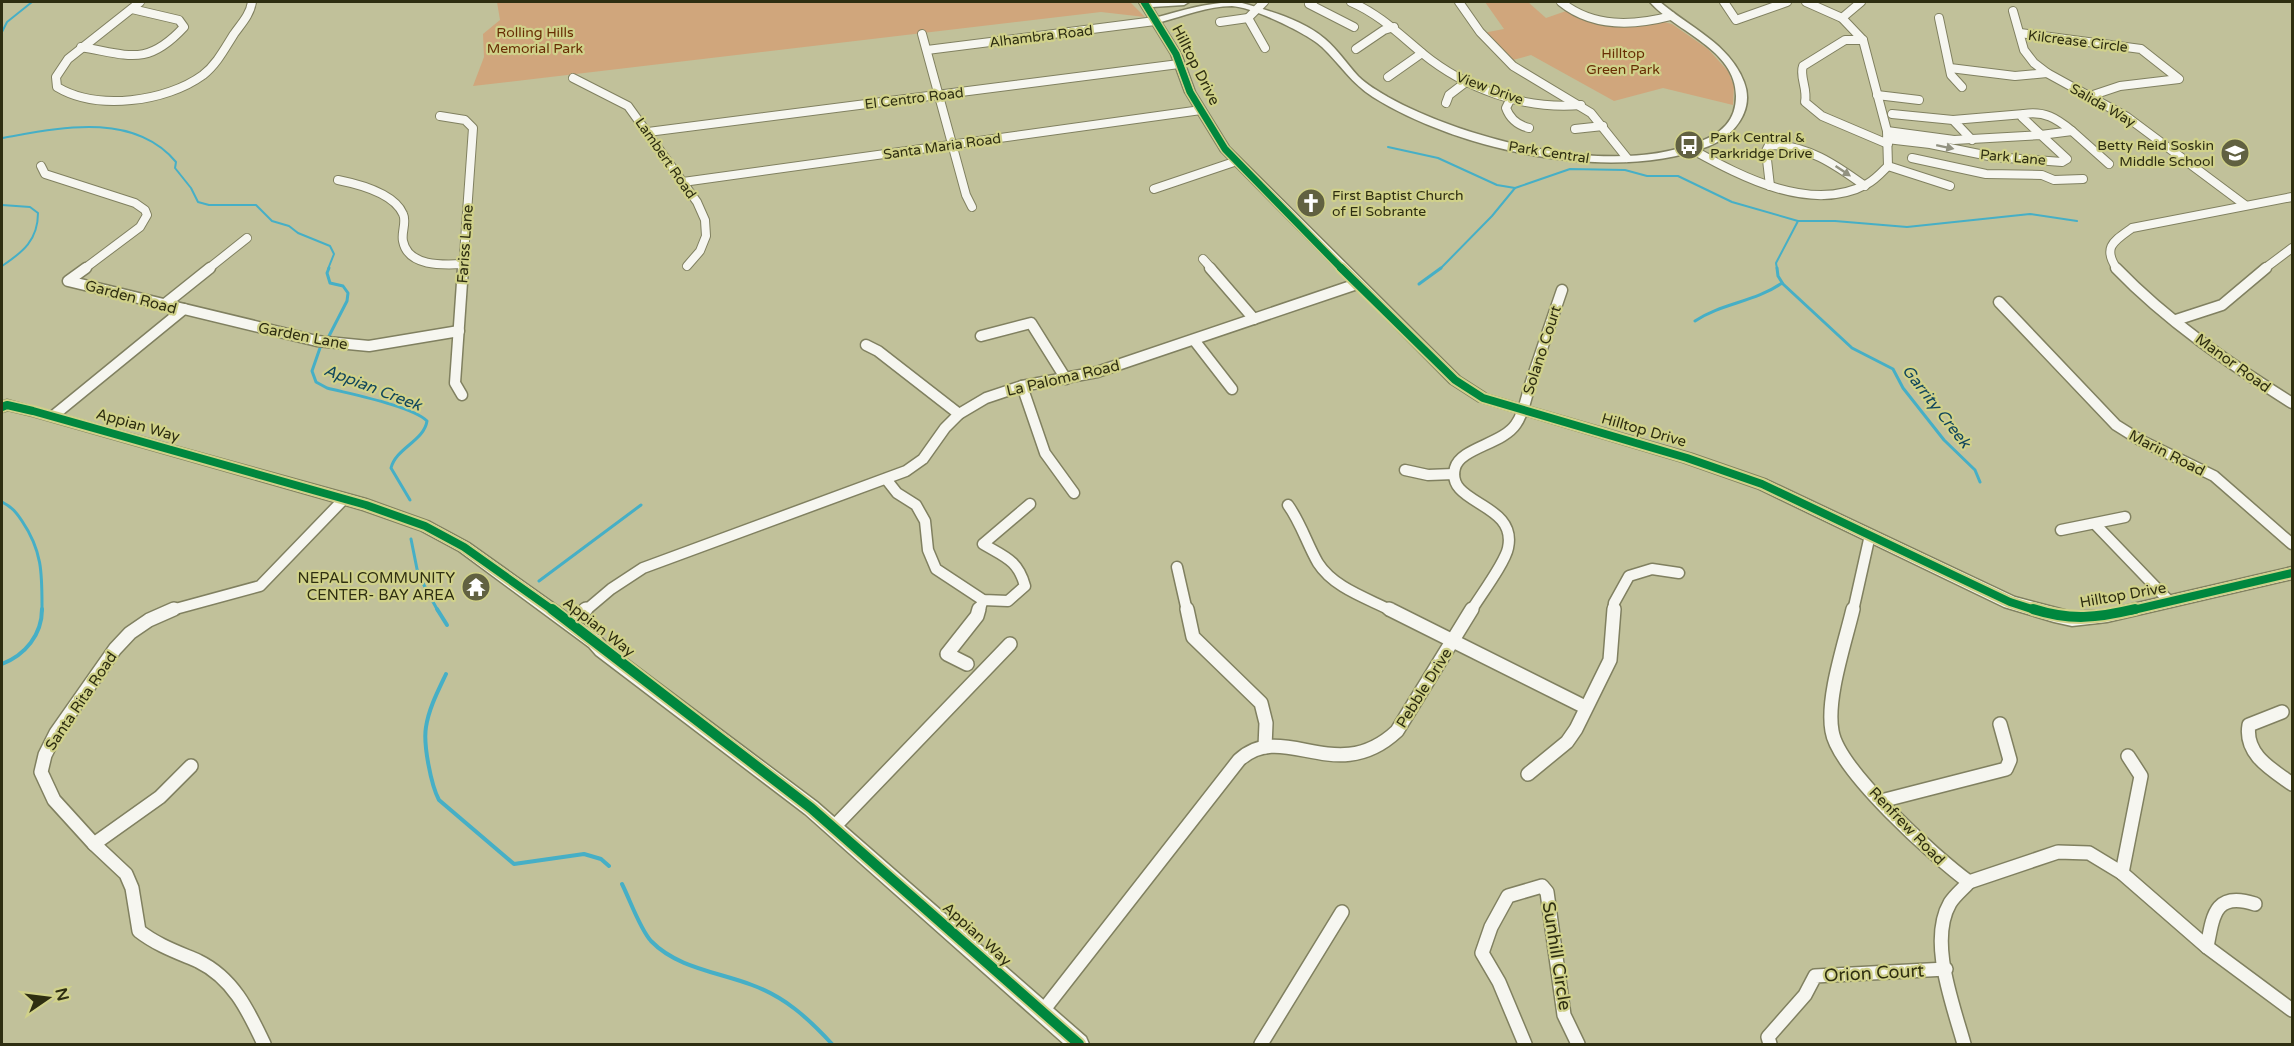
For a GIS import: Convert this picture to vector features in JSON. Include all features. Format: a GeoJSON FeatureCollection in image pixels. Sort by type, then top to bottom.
{"type":"FeatureCollection","features":[{"type":"Feature","properties":{"kind":"street"},"geometry":{"type":"LineString","coordinates":[[140,2],[81,47],[64,65],[56,76],[57,87],[64,94],[113,101],[146,98],[200,77],[213,66],[247,16],[252,2]]}},
{"type":"Feature","properties":{"kind":"street"},"geometry":{"type":"LineString","coordinates":[[1145,3],[1179,2]]}},
{"type":"Feature","properties":{"kind":"street"},"geometry":{"type":"LineString","coordinates":[[1155,21],[1179,2]]}},
{"type":"Feature","properties":{"kind":"street","name":"Park Central"},"geometry":{"type":"LineString","coordinates":[[1155,21],[1207,6],[1234,2],[1260,5],[1302,27],[1321,40],[1356,80],[1412,115],[1448,130],[1524,150],[1592,159],[1627,158],[1671,155],[1693,150],[1714,140],[1732,126],[1740,112],[1742,92],[1734,70],[1705,39],[1655,2]]}},
{"type":"Feature","properties":{"kind":"street"},"geometry":{"type":"LineString","coordinates":[[1313,2],[1310,4],[1315,9],[1354,27]]}},
{"type":"Feature","properties":{"kind":"street","name":"View Drive"},"geometry":{"type":"LineString","coordinates":[[1352,2],[1361,5],[1394,27],[1422,53],[1454,77],[1511,98],[1549,107],[1581,105]]}},
{"type":"Feature","properties":{"kind":"street"},"geometry":{"type":"LineString","coordinates":[[1361,5],[1372,2]]}},
{"type":"Feature","properties":{"kind":"street"},"geometry":{"type":"LineString","coordinates":[[1459,2],[1480,32],[1513,66],[1591,113],[1627,158]]}},
{"type":"Feature","properties":{"kind":"street"},"geometry":{"type":"LineString","coordinates":[[1561,2],[1576,12],[1604,21],[1640,23],[1671,16]]}},
{"type":"Feature","properties":{"kind":"street"},"geometry":{"type":"LineString","coordinates":[[1724,2],[1736,20],[1787,2]]}},
{"type":"Feature","properties":{"kind":"street"},"geometry":{"type":"LineString","coordinates":[[1693,150],[1725,168],[1770,186],[1800,192],[1828,194],[1852,191],[1881,176],[1888,166],[1887,138],[1863,40],[1842,18],[1806,2]]}},
{"type":"Feature","properties":{"kind":"street"},"geometry":{"type":"LineString","coordinates":[[1842,18],[1861,2]]}},
{"type":"Feature","properties":{"kind":"street","name":"Hilltop Drive"},"geometry":{"type":"LineString","coordinates":[[1145,3],[1171,44],[1190,92],[1216,136],[1236,161],[1455,380],[1483,398],[1731,472],[1795,498],[2010,602],[2054,616],[2072,619],[2107,616],[2292,573]]}},
{"type":"Feature","properties":{"kind":"street"},"geometry":{"type":"LineString","coordinates":[[1220,22],[1248,18],[1260,5]]}},
{"type":"Feature","properties":{"kind":"street"},"geometry":{"type":"LineString","coordinates":[[81,47],[138,57],[167,46],[184,27],[179,20],[132,9]]}},
{"type":"Feature","properties":{"kind":"street","name":"Salida Way"},"geometry":{"type":"LineString","coordinates":[[2013,11],[2024,50],[2034,63],[2047,73],[2136,123],[2245,205]]}},
{"type":"Feature","properties":{"kind":"street"},"geometry":{"type":"LineString","coordinates":[[1248,18],[1265,48]]}},
{"type":"Feature","properties":{"kind":"street"},"geometry":{"type":"LineString","coordinates":[[1939,18],[1953,79],[1962,87]]}},
{"type":"Feature","properties":{"kind":"street","name":"Alhambra Road"},"geometry":{"type":"LineString","coordinates":[[927,50],[1155,21]]}},
{"type":"Feature","properties":{"kind":"street"},"geometry":{"type":"LineString","coordinates":[[1356,49],[1384,30],[1394,27]]}},
{"type":"Feature","properties":{"kind":"street","name":"Kilcrease Circle"},"geometry":{"type":"LineString","coordinates":[[2020,33],[2141,49],[2179,79],[2120,86],[2090,96]]}},
{"type":"Feature","properties":{"kind":"street"},"geometry":{"type":"LineString","coordinates":[[922,34],[966,195],[972,207]]}},
{"type":"Feature","properties":{"kind":"street"},"geometry":{"type":"LineString","coordinates":[[1863,40],[1845,40],[1803,66],[1801,70],[1807,92],[1806,102],[1821,115],[1856,130],[1871,140],[1887,138]]}},
{"type":"Feature","properties":{"kind":"street"},"geometry":{"type":"LineString","coordinates":[[1388,77],[1422,53]]}},
{"type":"Feature","properties":{"kind":"street","name":"El Centro Road"},"geometry":{"type":"LineString","coordinates":[[648,132],[1179,64]]}},
{"type":"Feature","properties":{"kind":"street"},"geometry":{"type":"LineString","coordinates":[[1950,68],[2015,76],[2047,73]]}},
{"type":"Feature","properties":{"kind":"street","name":"Lambert Road"},"geometry":{"type":"LineString","coordinates":[[573,78],[628,106],[701,208],[707,226],[705,241],[698,256],[687,266]]}},
{"type":"Feature","properties":{"kind":"street"},"geometry":{"type":"LineString","coordinates":[[1446,103],[1449,95],[1466,82]]}},
{"type":"Feature","properties":{"kind":"street"},"geometry":{"type":"LineString","coordinates":[[1877,95],[1919,100]]}},
{"type":"Feature","properties":{"kind":"street"},"geometry":{"type":"LineString","coordinates":[[1511,98],[1506,108],[1509,116],[1513,121],[1529,128]]}},
{"type":"Feature","properties":{"kind":"street","name":"Santa Maria Road"},"geometry":{"type":"LineString","coordinates":[[683,182],[1201,110]]}},
{"type":"Feature","properties":{"kind":"street"},"geometry":{"type":"LineString","coordinates":[[1892,114],[1953,120],[2023,115],[2041,111],[2048,113],[2072,131],[2109,164]]}},
{"type":"Feature","properties":{"kind":"street","name":"Park Lane"},"geometry":{"type":"LineString","coordinates":[[1887,138],[1994,157],[2033,158],[2062,162],[2067,159],[2023,115]]}},
{"type":"Feature","properties":{"kind":"street","name":"Fariss Lane"},"geometry":{"type":"LineString","coordinates":[[440,116],[465,120],[473,128],[455,383],[462,395]]}},
{"type":"Feature","properties":{"kind":"street"},"geometry":{"type":"LineString","coordinates":[[1953,120],[1972,140]]}},
{"type":"Feature","properties":{"kind":"street"},"geometry":{"type":"LineString","coordinates":[[1575,129],[1603,126]]}},
{"type":"Feature","properties":{"kind":"street"},"geometry":{"type":"LineString","coordinates":[[2041,135],[2072,131]]}},
{"type":"Feature","properties":{"kind":"street","name":"Park Lane"},"geometry":{"type":"LineString","coordinates":[[1887,138],[1972,140],[2041,135]]}},
{"type":"Feature","properties":{"kind":"street"},"geometry":{"type":"LineString","coordinates":[[1770,186],[1766,151],[1769,145],[1778,144],[1829,162],[1865,186]]}},
{"type":"Feature","properties":{"kind":"street"},"geometry":{"type":"LineString","coordinates":[[1968,152],[1971,171]]}},
{"type":"Feature","properties":{"kind":"street"},"geometry":{"type":"LineString","coordinates":[[1912,158],[1971,171],[2042,176],[2054,180],[2083,179]]}},
{"type":"Feature","properties":{"kind":"street"},"geometry":{"type":"LineString","coordinates":[[2033,158],[2054,180]]}},
{"type":"Feature","properties":{"kind":"street"},"geometry":{"type":"LineString","coordinates":[[1154,189],[1236,161]]}},
{"type":"Feature","properties":{"kind":"street","name":"Garden Road"},"geometry":{"type":"LineString","coordinates":[[41,166],[45,174],[135,203],[145,210],[147,215],[140,227],[68,281],[184,309]]}},
{"type":"Feature","properties":{"kind":"street"},"geometry":{"type":"LineString","coordinates":[[1888,166],[1950,186]]}},
{"type":"Feature","properties":{"kind":"street"},"geometry":{"type":"LineString","coordinates":[[338,180],[360,184],[398,207],[403,216],[403,242],[412,256],[428,263],[463,264]]}},
{"type":"Feature","properties":{"kind":"street","name":"Manor Road"},"geometry":{"type":"LineString","coordinates":[[2292,197],[2132,228],[2121,235],[2111,246],[2109,253],[2110,259],[2119,271],[2139,291],[2234,366],[2292,403]]}},
{"type":"Feature","properties":{"kind":"street"},"geometry":{"type":"LineString","coordinates":[[165,304],[247,238]]}},
{"type":"Feature","properties":{"kind":"street"},"geometry":{"type":"LineString","coordinates":[[2176,320],[2222,304],[2292,248]]}},
{"type":"Feature","properties":{"kind":"street"},"geometry":{"type":"LineString","coordinates":[[2282,254],[2292,260]]}},
{"type":"Feature","properties":{"kind":"street"},"geometry":{"type":"LineString","coordinates":[[1203,259],[1254,319]]}},
{"type":"Feature","properties":{"kind":"street","name":"La Paloma Road"},"geometry":{"type":"LineString","coordinates":[[570,623],[611,589],[643,568],[906,471],[923,459],[945,428],[959,414],[986,398],[1022,386],[1097,372],[1357,284]]}},
{"type":"Feature","properties":{"kind":"street","name":"Solano Court"},"geometry":{"type":"LineString","coordinates":[[1522,410],[1562,290]]}},
{"type":"Feature","properties":{"kind":"street","name":"Marin Road"},"geometry":{"type":"LineString","coordinates":[[1999,302],[2116,425],[2140,440],[2214,476],[2292,544]]}},
{"type":"Feature","properties":{"kind":"street","name":"Garden Road"},"geometry":{"type":"LineString","coordinates":[[53,416],[184,309]]}},
{"type":"Feature","properties":{"kind":"street","name":"Garden Lane"},"geometry":{"type":"LineString","coordinates":[[184,309],[316,341],[356,346],[397,343],[459,331]]}},
{"type":"Feature","properties":{"kind":"street"},"geometry":{"type":"LineString","coordinates":[[981,336],[1031,323],[1066,379]]}},
{"type":"Feature","properties":{"kind":"street"},"geometry":{"type":"LineString","coordinates":[[1194,340],[1232,389]]}},
{"type":"Feature","properties":{"kind":"street"},"geometry":{"type":"LineString","coordinates":[[866,345],[878,351],[959,414]]}},
{"type":"Feature","properties":{"kind":"street"},"geometry":{"type":"LineString","coordinates":[[1022,386],[1045,453],[1074,493]]}},
{"type":"Feature","properties":{"kind":"street","name":"Appian Way"},"geometry":{"type":"LineString","coordinates":[[3,404],[53,416],[399,515],[464,547],[570,623],[834,827],[1079,1044]]}},
{"type":"Feature","properties":{"kind":"street"},"geometry":{"type":"LineString","coordinates":[[1405,470],[1428,475],[1454,474],[1457,462],[1467,454],[1498,441],[1508,433],[1518,423],[1522,410]]}},
{"type":"Feature","properties":{"kind":"street","name":"Pebble Drive"},"geometry":{"type":"LineString","coordinates":[[1042,1012],[1235,764],[1254,750],[1265,747],[1291,747],[1336,756],[1360,753],[1382,744],[1397,731],[1508,551],[1510,536],[1504,520],[1469,496],[1460,486],[1454,474]]}},
{"type":"Feature","properties":{"kind":"street"},"geometry":{"type":"LineString","coordinates":[[886,479],[897,493],[916,505],[925,521],[928,550],[936,569],[983,600],[1008,602],[1025,586],[1021,571],[1013,562],[983,544],[1030,504]]}},
{"type":"Feature","properties":{"kind":"street","name":"Santa Rita Road"},"geometry":{"type":"LineString","coordinates":[[264,1044],[238,992],[224,979],[206,965],[149,940],[139,932],[132,888],[126,874],[94,844],[54,800],[41,772],[45,755],[56,733],[115,649],[130,633],[168,611],[260,586],[344,499]]}},
{"type":"Feature","properties":{"kind":"street"},"geometry":{"type":"LineString","coordinates":[[1288,505],[1299,520],[1319,564],[1340,585],[1585,707]]}},
{"type":"Feature","properties":{"kind":"street"},"geometry":{"type":"LineString","coordinates":[[2061,530],[2125,517]]}},
{"type":"Feature","properties":{"kind":"street"},"geometry":{"type":"LineString","coordinates":[[2095,524],[2170,602]]}},
{"type":"Feature","properties":{"kind":"street","name":"Renfrew Road"},"geometry":{"type":"LineString","coordinates":[[1870,535],[1832,702],[1831,728],[1834,741],[1841,755],[1881,801],[1940,862],[1969,882]]}},
{"type":"Feature","properties":{"kind":"street"},"geometry":{"type":"LineString","coordinates":[[1177,567],[1193,637],[1260,703],[1266,723],[1265,747]]}},
{"type":"Feature","properties":{"kind":"street"},"geometry":{"type":"LineString","coordinates":[[1528,774],[1567,742],[1606,671],[1610,660],[1614,603],[1629,576],[1652,569],[1679,573]]}},
{"type":"Feature","properties":{"kind":"street"},"geometry":{"type":"LineString","coordinates":[[967,664],[947,654],[977,616],[983,600]]}},
{"type":"Feature","properties":{"kind":"street"},"geometry":{"type":"LineString","coordinates":[[834,827],[1010,644]]}},
{"type":"Feature","properties":{"kind":"street"},"geometry":{"type":"LineString","coordinates":[[2282,712],[2249,725],[2246,734],[2248,743],[2258,758],[2292,784]]}},
{"type":"Feature","properties":{"kind":"street"},"geometry":{"type":"LineString","coordinates":[[1881,801],[2006,769],[2010,760],[2000,724]]}},
{"type":"Feature","properties":{"kind":"street"},"geometry":{"type":"LineString","coordinates":[[2122,873],[2141,776],[2128,756]]}},
{"type":"Feature","properties":{"kind":"street"},"geometry":{"type":"LineString","coordinates":[[94,844],[185,776],[191,766]]}},
{"type":"Feature","properties":{"kind":"street"},"geometry":{"type":"LineString","coordinates":[[1964,1044],[1942,952],[1941,928],[1949,904],[1969,882],[2058,852],[2089,853],[2122,873],[2207,947],[2292,1010]]}},
{"type":"Feature","properties":{"kind":"street","name":"Sunhill Circle"},"geometry":{"type":"LineString","coordinates":[[1525,1044],[1499,982],[1482,952],[1491,927],[1508,896],[1542,886],[1547,892],[1564,1015],[1578,1044]]}},
{"type":"Feature","properties":{"kind":"street"},"geometry":{"type":"LineString","coordinates":[[2207,947],[2215,912],[2224,902],[2235,899],[2255,904]]}},
{"type":"Feature","properties":{"kind":"street"},"geometry":{"type":"LineString","coordinates":[[1261,1044],[1342,912]]}},
{"type":"Feature","properties":{"kind":"street","name":"Orion Court"},"geometry":{"type":"LineString","coordinates":[[1770,1044],[1768,1037],[1805,995],[1815,976],[1946,969]]}},
{"type":"Feature","properties":{"kind":"green space","name":"Rolling Hills Memorial Park"},"geometry":{"type":"Polygon","coordinates":[[[497,2],[1130,2],[1145,17],[1101,12],[473,86],[484,57],[483,34],[500,20],[497,2]]]}},
{"type":"Feature","properties":{"kind":"green space","name":"Hilltop Green Park"},"geometry":{"type":"Polygon","coordinates":[[[1485,2],[1528,2],[1546,18],[1569,10],[1589,19],[1660,21],[1672,24],[1708,49],[1728,71],[1734,86],[1733,105],[1663,88],[1614,101],[1531,55],[1513,60],[1483,33],[1504,29],[1485,2]]]}},
{"type":"Feature","properties":{"kind":"waterway"},"geometry":{"type":"LineString","coordinates":[[2,32],[7,22],[32,2]]}},
{"type":"Feature","properties":{"kind":"waterway","name":"Appian Creek"},"geometry":{"type":"LineString","coordinates":[[2,138],[47,130],[94,127],[117,129],[139,135],[159,146],[176,162],[175,168],[191,188],[198,202],[209,205],[256,205],[272,221],[289,226],[298,233],[330,246],[334,254],[328,269]]}},
{"type":"Feature","properties":{"kind":"waterway","name":"Garrity Creek"},"geometry":{"type":"LineString","coordinates":[[1388,147],[1438,158],[1497,185],[1515,188]]}},
{"type":"Feature","properties":{"kind":"waterway","name":"Garrity Creek"},"geometry":{"type":"LineString","coordinates":[[1515,188],[1570,169],[1625,170],[1647,176],[1678,176],[1732,202],[1798,221]]}},
{"type":"Feature","properties":{"kind":"waterway","name":"Garrity Creek"},"geometry":{"type":"LineString","coordinates":[[1441,268],[1492,216],[1515,188]]}},
{"type":"Feature","properties":{"kind":"waterway"},"geometry":{"type":"LineString","coordinates":[[2,205],[30,207],[38,213],[35,231],[28,244],[2,266]]}},
{"type":"Feature","properties":{"kind":"waterway","name":"Garrity Creek"},"geometry":{"type":"LineString","coordinates":[[1798,221],[1835,221],[1907,227],[2030,214],[2077,221]]}},
{"type":"Feature","properties":{"kind":"waterway","name":"Garrity Creek"},"geometry":{"type":"LineString","coordinates":[[1777,269],[1776,263],[1798,221]]}},
{"type":"Feature","properties":{"kind":"waterway","name":"Appian Creek"},"geometry":{"type":"LineString","coordinates":[[329,268],[327,273],[330,283],[343,286],[348,293],[347,301],[329,336]]}},
{"type":"Feature","properties":{"kind":"waterway","name":"Garrity Creek"},"geometry":{"type":"LineString","coordinates":[[1419,284],[1441,268]]}},
{"type":"Feature","properties":{"kind":"waterway","name":"Garrity Creek"},"geometry":{"type":"LineString","coordinates":[[1777,268],[1778,276],[1783,284],[1852,348],[1893,369],[1903,388],[1944,440],[1975,470],[1980,482]]}},
{"type":"Feature","properties":{"kind":"waterway"},"geometry":{"type":"LineString","coordinates":[[1695,321],[1782,283]]}},
{"type":"Feature","properties":{"kind":"waterway","name":"Appian Creek"},"geometry":{"type":"LineString","coordinates":[[320,348],[312,371],[316,382],[327,388],[408,410],[427,421],[421,434],[398,455],[391,468],[410,500]]}},
{"type":"Feature","properties":{"kind":"waterway"},"geometry":{"type":"LineString","coordinates":[[2,502],[18,515],[34,543],[40,564],[42,609]]}},
{"type":"Feature","properties":{"kind":"waterway"},"geometry":{"type":"LineString","coordinates":[[539,581],[641,505]]}},
{"type":"Feature","properties":{"kind":"waterway","name":"Appian Creek"},"geometry":{"type":"LineString","coordinates":[[411,539],[418,574],[438,611]]}},
{"type":"Feature","properties":{"kind":"waterway"},"geometry":{"type":"LineString","coordinates":[[2,664],[18,655],[31,643],[39,627],[42,609]]}},
{"type":"Feature","properties":{"kind":"waterway","name":"Appian Creek"},"geometry":{"type":"LineString","coordinates":[[437,609],[447,625]]}},
{"type":"Feature","properties":{"kind":"waterway","name":"Appian Creek"},"geometry":{"type":"LineString","coordinates":[[446,674],[427,720],[425,734],[428,764],[439,800],[514,864],[584,854],[601,859],[609,866]]}},
{"type":"Feature","properties":{"kind":"waterway","name":"Appian Creek"},"geometry":{"type":"LineString","coordinates":[[622,884],[643,929],[661,950],[685,963],[752,985],[775,996],[805,1017],[832,1044]]}},
{"type":"Feature","properties":{"kind":"cycle path"},"geometry":{"type":"LineString","coordinates":[[1144,2],[1176,54],[1190,92],[1225,149],[1455,380],[1483,398],[1687,458],[1762,484],[2010,602],[2054,616],[2072,619],[2107,616],[2292,573]]}},
{"type":"Feature","properties":{"kind":"cycle path"},"geometry":{"type":"LineString","coordinates":[[2,407],[7,405],[33,411],[366,505],[425,526],[464,547],[595,642],[602,650],[811,808],[1079,1044]]}},
{"type":"Feature","properties":{"kind":"place","name":"Park Central & Parkridge Drive"},"geometry":{"type":"Point","coordinates":[1689,145]}},
{"type":"Feature","properties":{"kind":"place","name":"Betty Reid Soskin Middle School"},"geometry":{"type":"Point","coordinates":[2235,153]}},
{"type":"Feature","properties":{"kind":"place","name":"First Baptist Church of El Sobrante"},"geometry":{"type":"Point","coordinates":[1311,203]}},
{"type":"Feature","properties":{"kind":"place","name":"NEPALI COMMUNITY CENTER- BAY AREA"},"geometry":{"type":"Point","coordinates":[476,587]}}]}
